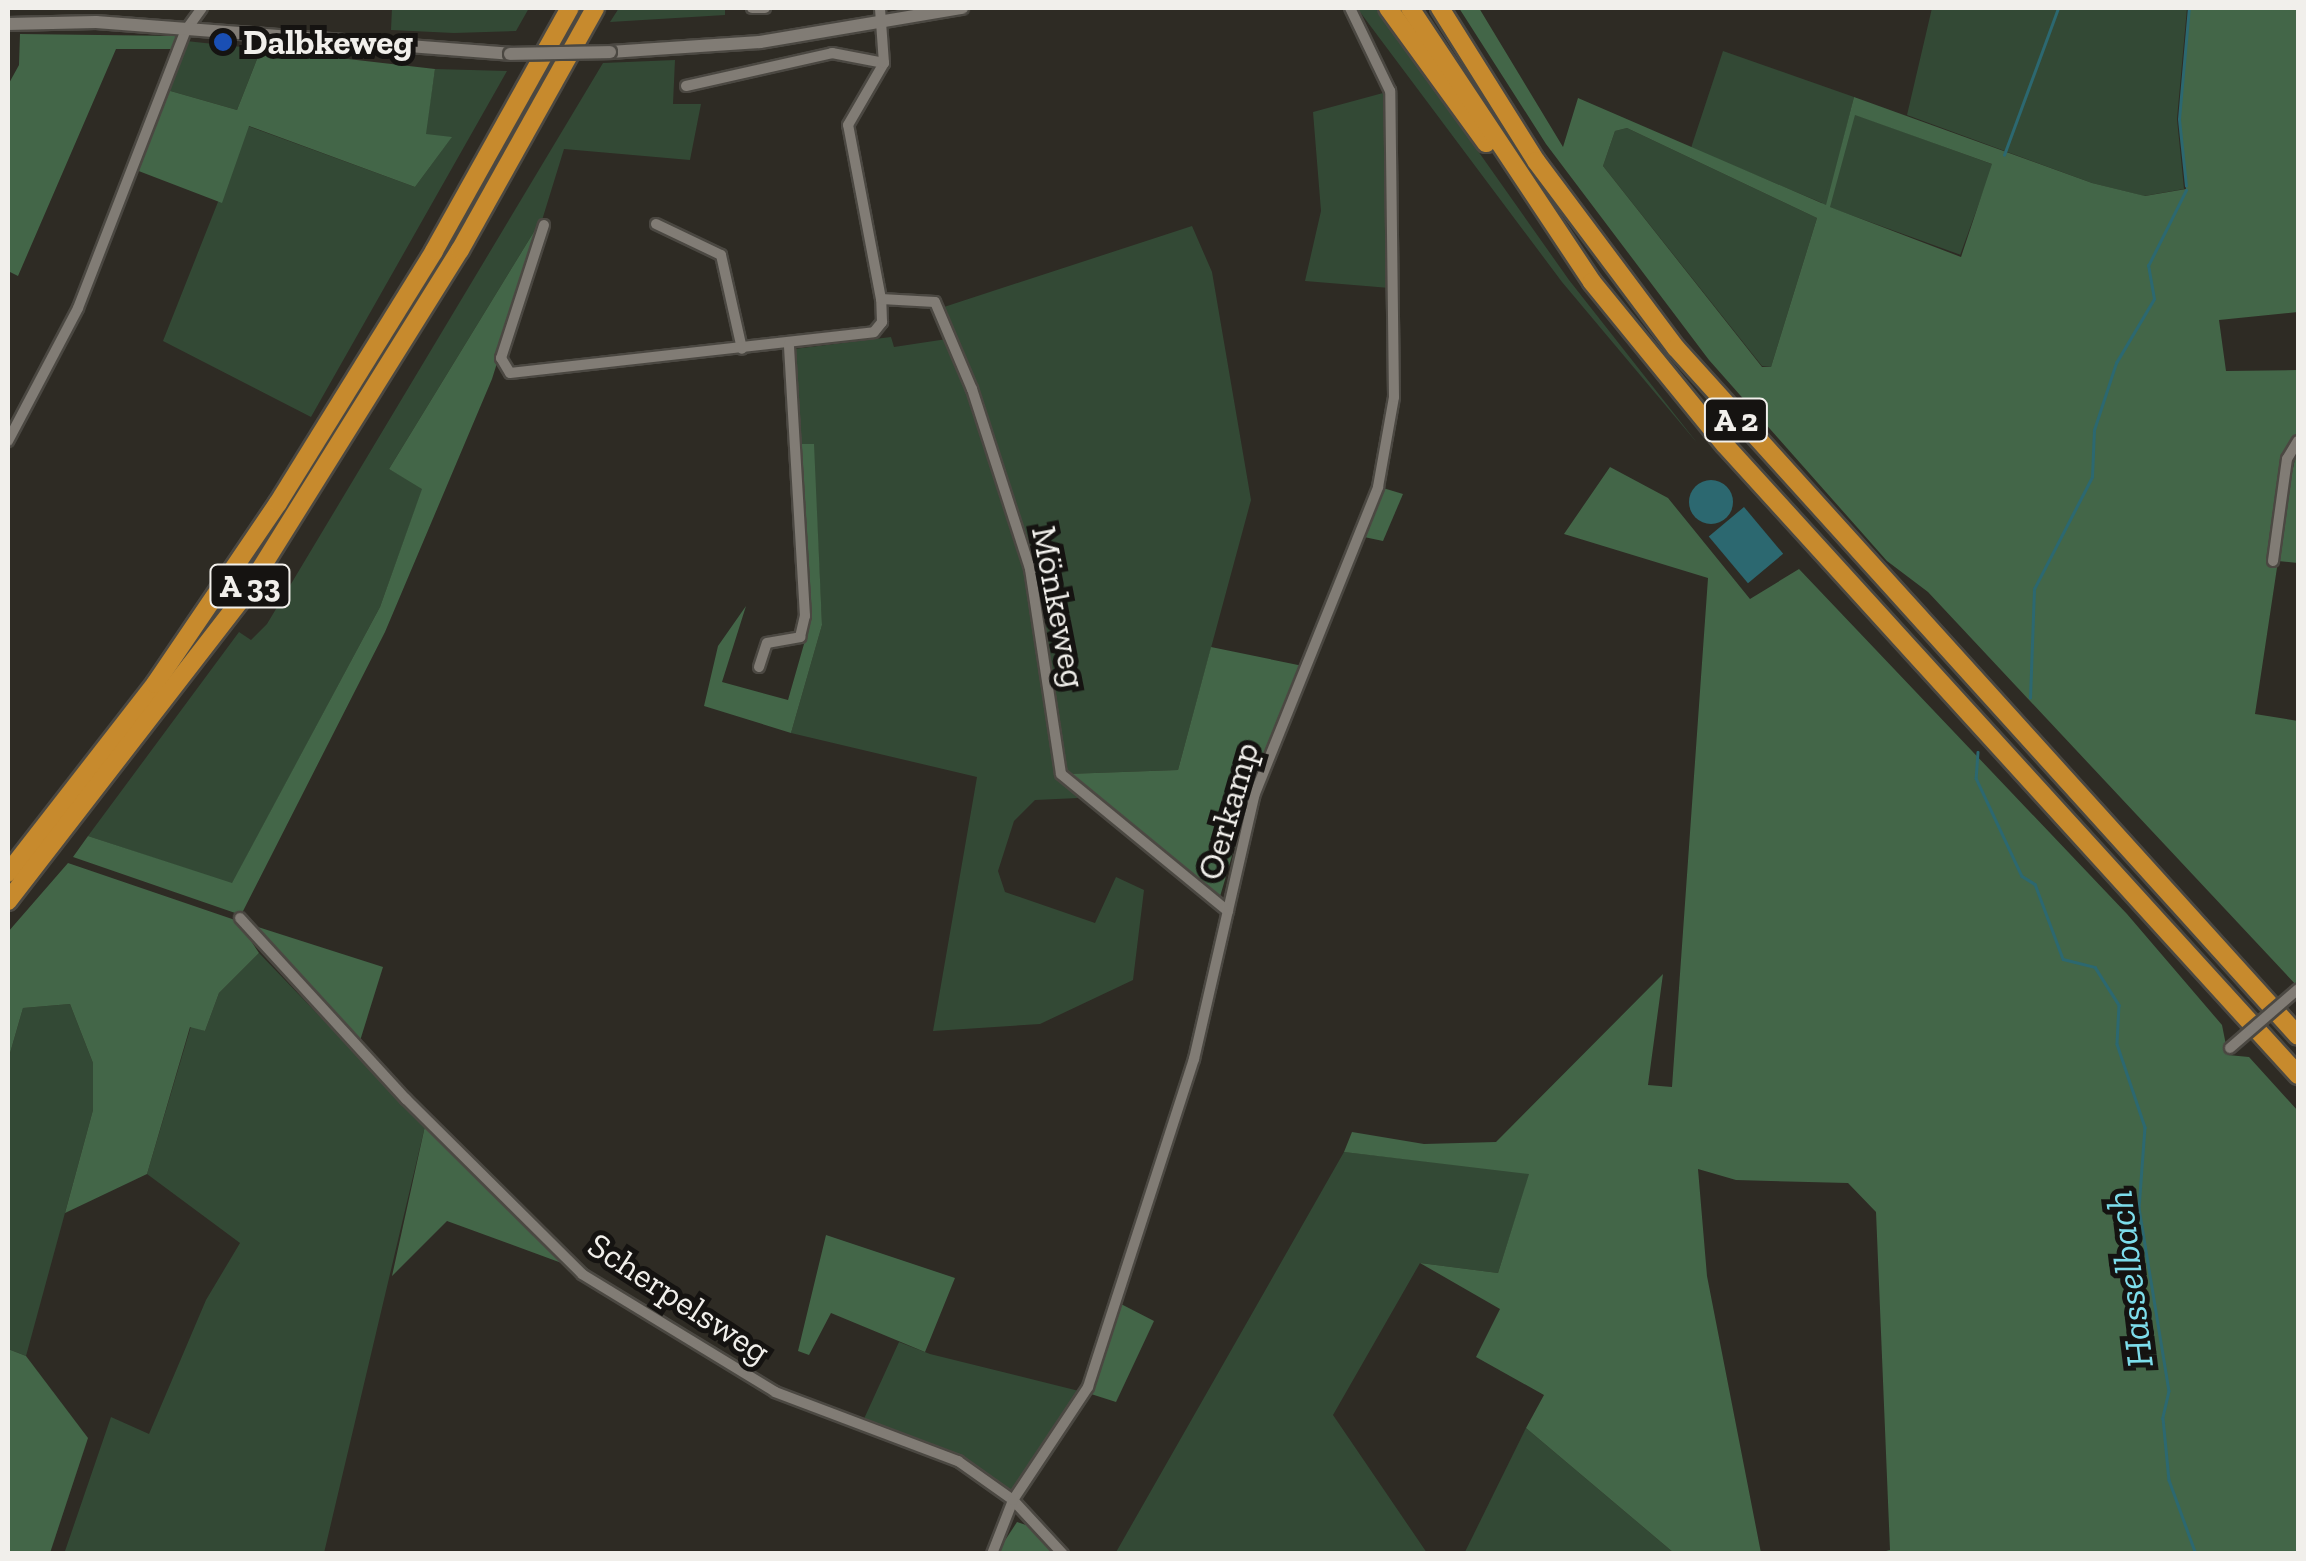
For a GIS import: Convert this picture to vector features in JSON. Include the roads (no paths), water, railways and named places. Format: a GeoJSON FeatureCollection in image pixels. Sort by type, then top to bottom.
{"type":"FeatureCollection","features":[{"type":"Feature","properties":{"kind":"highway","name":"A 33"},"geometry":{"type":"LineString","coordinates":[[8,872],[155,684],[278,504],[434,252],[570,8]]}},
{"type":"Feature","properties":{"kind":"highway","name":"A 33"},"geometry":{"type":"LineString","coordinates":[[8,901],[243,597],[451,266],[595,8]]}},
{"type":"Feature","properties":{"kind":"highway"},"geometry":{"type":"LineString","coordinates":[[1388,8],[1472,130],[1509,164]]}},
{"type":"Feature","properties":{"kind":"highway","name":"A 2"},"geometry":{"type":"LineString","coordinates":[[1410,8],[1509,164],[1726,446],[2298,1075]]}},
{"type":"Feature","properties":{"kind":"highway","name":"A 2"},"geometry":{"type":"LineString","coordinates":[[1440,8],[1536,160],[1676,348],[2298,1036]]}},
{"type":"Feature","properties":{"kind":"highway"},"geometry":{"type":"LineString","coordinates":[[2254,984],[2298,1020]]}},
{"type":"Feature","properties":{"kind":"street"},"geometry":{"type":"LineString","coordinates":[[8,441],[78,308],[186,30],[202,8]]}},
{"type":"Feature","properties":{"kind":"street"},"geometry":{"type":"LineString","coordinates":[[752,8],[765,8]]}},
{"type":"Feature","properties":{"kind":"street"},"geometry":{"type":"LineString","coordinates":[[544,226],[502,369],[742,349],[874,332],[882,322],[881,300],[848,126],[884,62],[880,8]]}},
{"type":"Feature","properties":{"kind":"street"},"geometry":{"type":"LineString","coordinates":[[8,24],[186,30],[510,54],[610,52],[883,24],[962,8]]}},
{"type":"Feature","properties":{"kind":"street","name":"Oerkamp"},"geometry":{"type":"LineString","coordinates":[[992,1554],[1013,1500],[1088,1388],[1194,1060],[1254,796],[1378,488],[1394,397],[1390,92],[1350,8]]}},
{"type":"Feature","properties":{"kind":"street"},"geometry":{"type":"LineString","coordinates":[[686,86],[832,53],[884,62]]}},
{"type":"Feature","properties":{"kind":"street"},"geometry":{"type":"LineString","coordinates":[[656,224],[721,256],[742,349]]}},
{"type":"Feature","properties":{"kind":"street","name":"Mönkeweg"},"geometry":{"type":"LineString","coordinates":[[881,300],[936,302],[972,388],[1030,569],[1062,774],[1228,911]]}},
{"type":"Feature","properties":{"kind":"street"},"geometry":{"type":"LineString","coordinates":[[759,666],[768,643],[800,637],[805,616],[789,344]]}},
{"type":"Feature","properties":{"kind":"street"},"geometry":{"type":"LineString","coordinates":[[2273,562],[2287,459],[2298,441]]}},
{"type":"Feature","properties":{"kind":"street","name":"Scherpelsweg"},"geometry":{"type":"LineString","coordinates":[[240,918],[406,1099],[582,1274],[775,1392],[950,1456],[1013,1500],[1063,1554]]}},
{"type":"Feature","properties":{"kind":"street"},"geometry":{"type":"LineString","coordinates":[[2228,1050],[2298,990]]}},
{"type":"Feature","properties":{"kind":"water"},"geometry":{"type":"Polygon","coordinates":[[[1711,480],[1727,486],[1733,502],[1727,518],[1711,524],[1695,518],[1689,502],[1695,486],[1711,480]]]}},
{"type":"Feature","properties":{"kind":"water"},"geometry":{"type":"Polygon","coordinates":[[[1744,507],[1783,554],[1748,583],[1709,537],[1744,507]]]}},
{"type":"Feature","properties":{"kind":"waterway"},"geometry":{"type":"LineString","coordinates":[[2004,155],[2058,8]]}},
{"type":"Feature","properties":{"kind":"waterway","name":"Hasselbach"},"geometry":{"type":"LineString","coordinates":[[2186,186],[2179,119],[2189,8]]}},
{"type":"Feature","properties":{"kind":"waterway","name":"Hasselbach"},"geometry":{"type":"LineString","coordinates":[[2030,698],[2034,589],[2092,477],[2094,430],[2116,363],[2154,299],[2148,266],[2186,190]]}},
{"type":"Feature","properties":{"kind":"waterway","name":"Hasselbach"},"geometry":{"type":"LineString","coordinates":[[1978,752],[1976,778],[2022,876],[2035,884],[2063,959],[2095,967],[2119,1005],[2117,1044],[2145,1127],[2139,1208],[2169,1391],[2163,1418],[2169,1480],[2196,1554]]}},
{"type":"Feature","properties":{"kind":"place","name":"Dalbkeweg"},"geometry":{"type":"Point","coordinates":[223,42]}}]}
